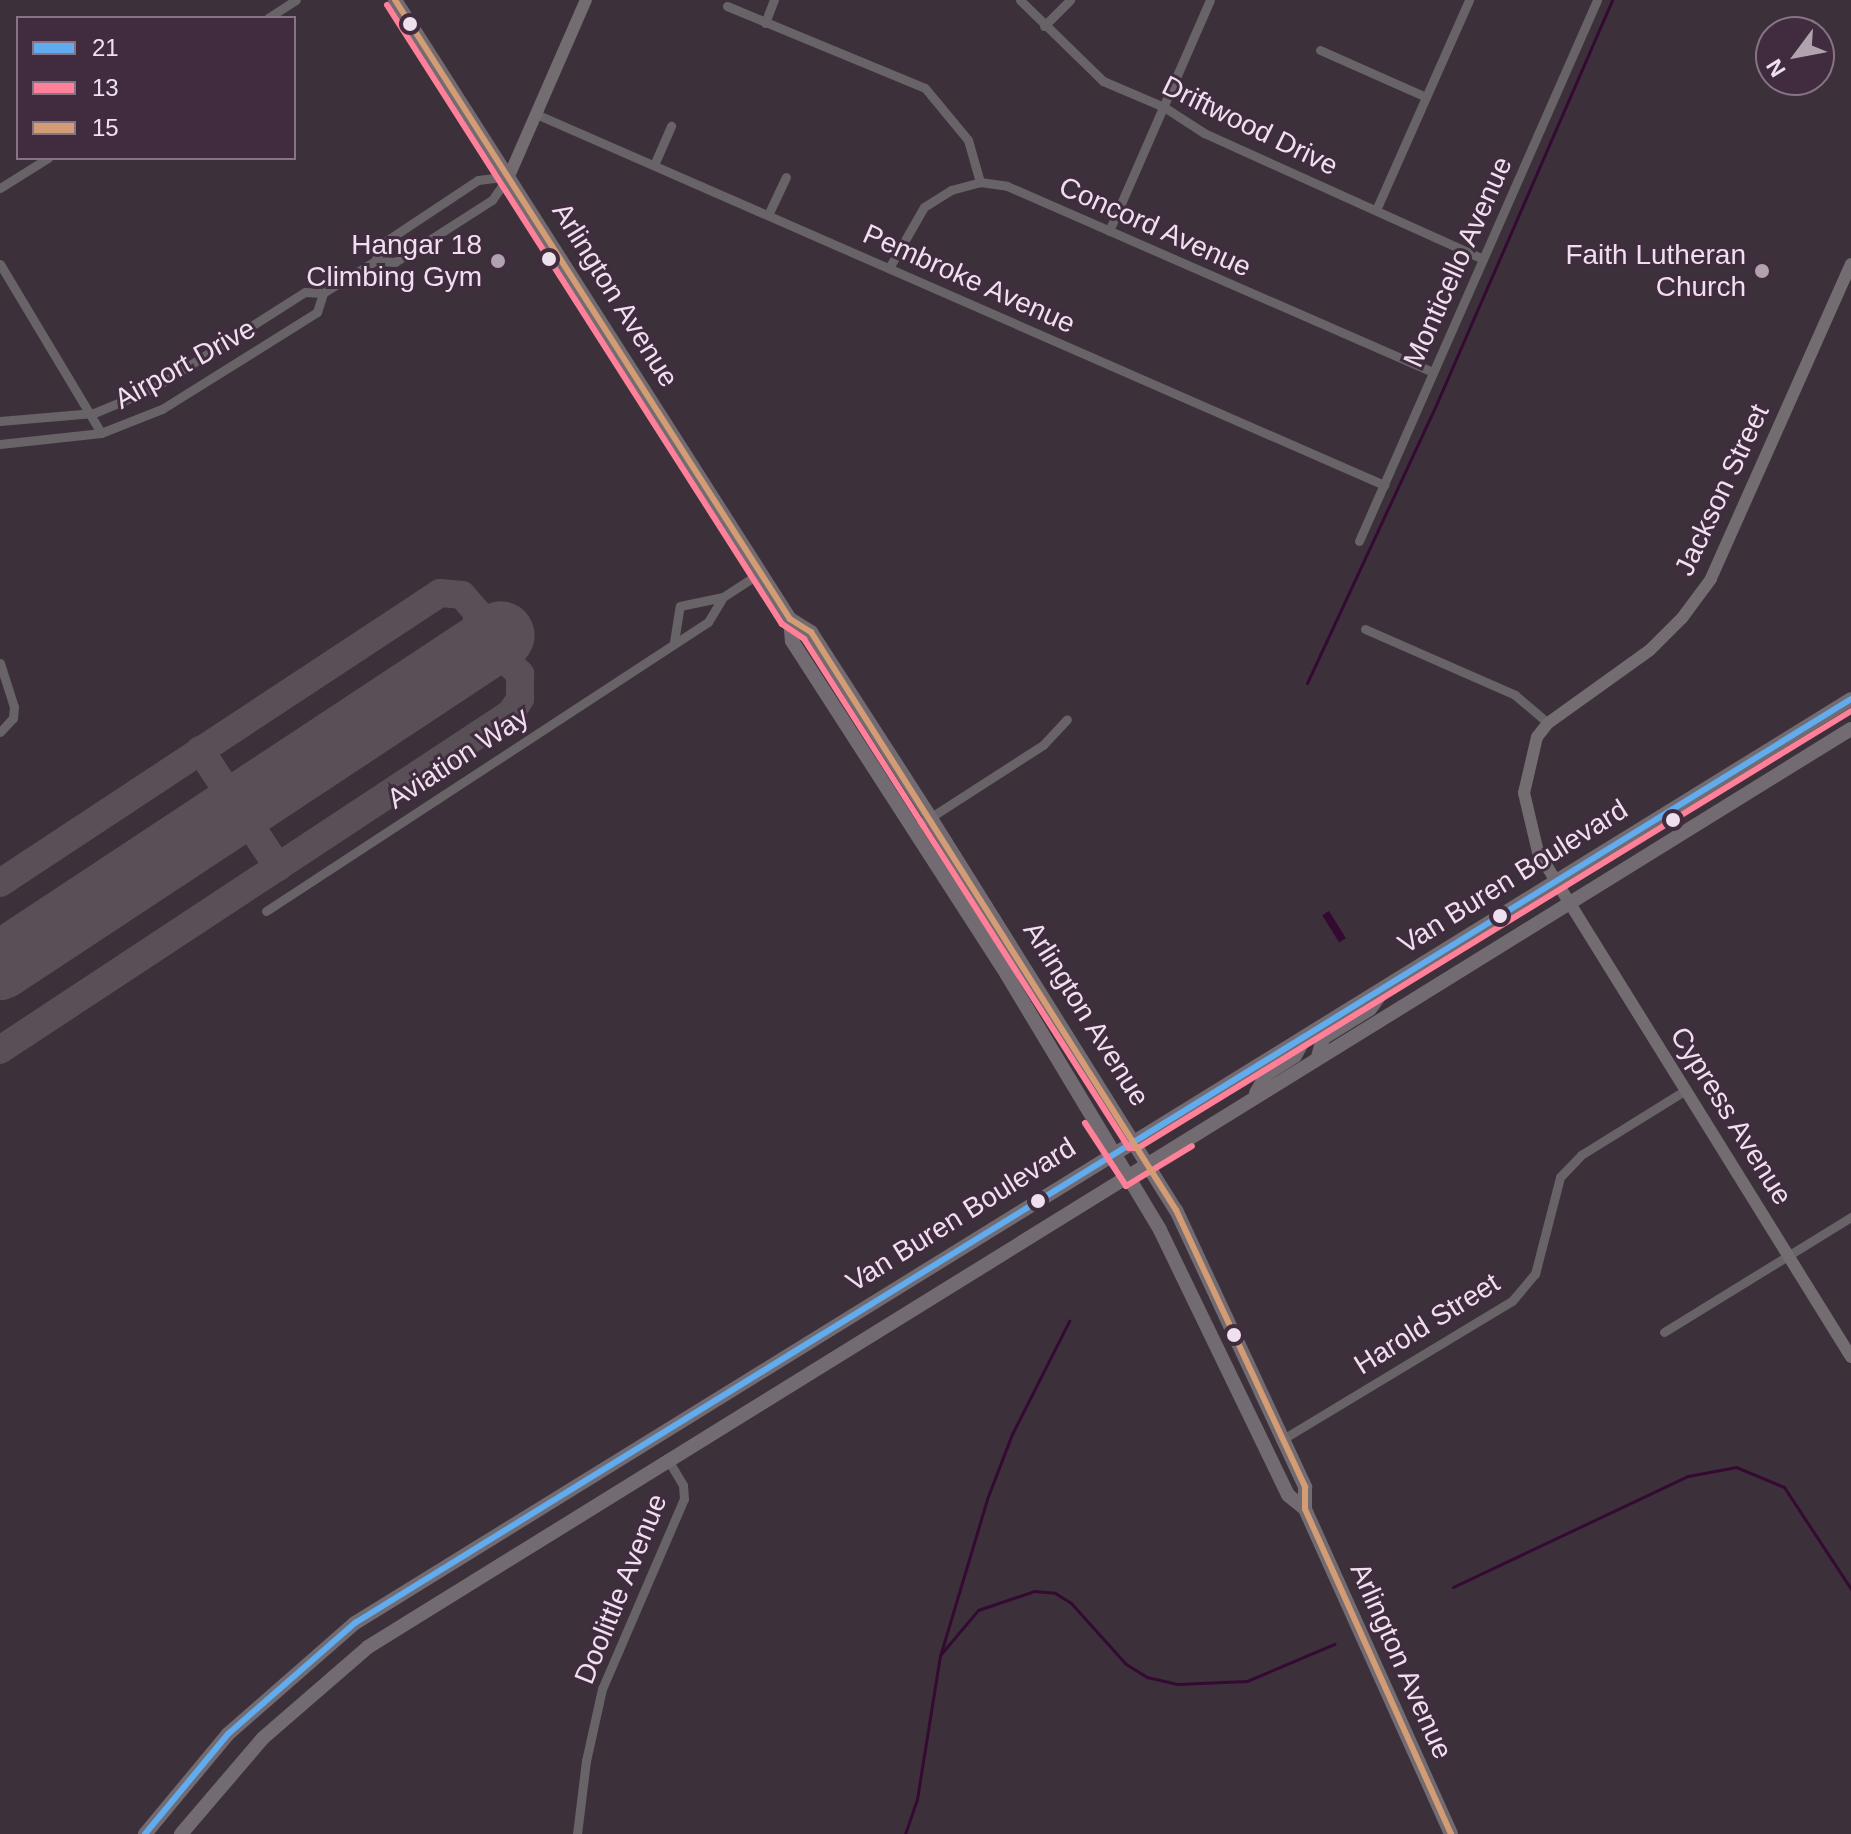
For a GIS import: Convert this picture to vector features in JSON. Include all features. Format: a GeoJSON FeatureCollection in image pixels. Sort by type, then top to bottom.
{"type":"FeatureCollection","features":[{"type":"Feature","properties":{"kind":"main road","name":"Arlington Avenue"},"geometry":{"type":"LineString","coordinates":[[395,0],[790,619],[811,632],[1133,1139],[1189,1234],[1305,1487],[1305,1509],[1451,1834]]}},
{"type":"Feature","properties":{"kind":"main road"},"geometry":{"type":"LineString","coordinates":[[509,176],[586,0]]}},
{"type":"Feature","properties":{"kind":"main road","name":"Jackson Street"},"geometry":{"type":"LineString","coordinates":[[1569,902],[1531,834],[1524,793],[1533,750],[1548,723],[1650,650],[1705,588],[1851,264]]}},
{"type":"Feature","properties":{"kind":"main road","name":"Arlington Avenue"},"geometry":{"type":"LineString","coordinates":[[790,619],[792,641],[1007,975],[1128,1176],[1240,1391],[1288,1495],[1305,1509]]}},
{"type":"Feature","properties":{"kind":"main road","name":"Van Buren Boulevard"},"geometry":{"type":"LineString","coordinates":[[150,1833],[228,1734],[355,1623],[1113,1151],[1305,1037],[1851,699]]}},
{"type":"Feature","properties":{"kind":"main road"},"geometry":{"type":"LineString","coordinates":[[1825,715],[1837,737]]}},
{"type":"Feature","properties":{"kind":"main road","name":"Van Buren Boulevard"},"geometry":{"type":"LineString","coordinates":[[181,1834],[233,1768],[332,1675],[452,1592],[1851,729]]}},
{"type":"Feature","properties":{"kind":"main road","name":"Cypress Avenue"},"geometry":{"type":"LineString","coordinates":[[1569,902],[1851,1357]]}},
{"type":"Feature","properties":{"kind":"main road"},"geometry":{"type":"LineString","coordinates":[[1318,1057],[1323,1038],[1370,1009],[1388,984]]}},
{"type":"Feature","properties":{"kind":"main road"},"geometry":{"type":"LineString","coordinates":[[1253,1097],[1267,1074],[1299,1051],[1305,1037]]}},
{"type":"Feature","properties":{"kind":"main road"},"geometry":{"type":"LineString","coordinates":[[1240,1391],[1270,1441],[1283,1439]]}},
{"type":"Feature","properties":{"kind":"street"},"geometry":{"type":"LineString","coordinates":[[271,16],[296,0]]}},
{"type":"Feature","properties":{"kind":"street"},"geometry":{"type":"LineString","coordinates":[[765,23],[774,0]]}},
{"type":"Feature","properties":{"kind":"street","name":"Driftwood Drive"},"geometry":{"type":"LineString","coordinates":[[1020,0],[1103,81],[1164,107],[1204,133],[1483,259]]}},
{"type":"Feature","properties":{"kind":"street"},"geometry":{"type":"LineString","coordinates":[[1044,26],[1070,0]]}},
{"type":"Feature","properties":{"kind":"street"},"geometry":{"type":"LineString","coordinates":[[1109,231],[1210,0]]}},
{"type":"Feature","properties":{"kind":"street"},"geometry":{"type":"LineString","coordinates":[[1376,210],[1469,0]]}},
{"type":"Feature","properties":{"kind":"street","name":"Monticello Avenue"},"geometry":{"type":"LineString","coordinates":[[1359,541],[1597,0]]}},
{"type":"Feature","properties":{"kind":"street"},"geometry":{"type":"LineString","coordinates":[[727,6],[925,88],[968,140],[980,182],[951,190],[924,207],[889,268]]}},
{"type":"Feature","properties":{"kind":"street"},"geometry":{"type":"LineString","coordinates":[[1320,50],[1426,97]]}},
{"type":"Feature","properties":{"kind":"street","name":"Pembroke Avenue"},"geometry":{"type":"LineString","coordinates":[[536,114],[1384,485]]}},
{"type":"Feature","properties":{"kind":"street"},"geometry":{"type":"LineString","coordinates":[[654,165],[671,126]]}},
{"type":"Feature","properties":{"kind":"street"},"geometry":{"type":"LineString","coordinates":[[0,188],[45,160]]}},
{"type":"Feature","properties":{"kind":"street","name":"Airport Drive"},"geometry":{"type":"LineString","coordinates":[[0,421],[94,413],[152,389],[305,292],[323,293],[375,261],[383,243],[478,180],[509,176]]}},
{"type":"Feature","properties":{"kind":"street","name":"Airport Drive"},"geometry":{"type":"LineString","coordinates":[[375,261],[395,262],[407,255],[492,200],[509,176]]}},
{"type":"Feature","properties":{"kind":"street"},"geometry":{"type":"LineString","coordinates":[[768,215],[786,177]]}},
{"type":"Feature","properties":{"kind":"street","name":"Concord Avenue"},"geometry":{"type":"LineString","coordinates":[[980,182],[1007,186],[1433,372]]}},
{"type":"Feature","properties":{"kind":"street"},"geometry":{"type":"LineString","coordinates":[[0,264],[94,413],[101,433]]}},
{"type":"Feature","properties":{"kind":"street","name":"Airport Drive"},"geometry":{"type":"LineString","coordinates":[[0,444],[101,433],[162,409],[317,312],[323,293]]}},
{"type":"Feature","properties":{"kind":"street","name":"Aviation Way"},"geometry":{"type":"LineString","coordinates":[[674,642],[680,606],[723,597],[760,573]]}},
{"type":"Feature","properties":{"kind":"street","name":"Aviation Way"},"geometry":{"type":"LineString","coordinates":[[266,911],[708,622],[723,597]]}},
{"type":"Feature","properties":{"kind":"street"},"geometry":{"type":"LineString","coordinates":[[1365,629],[1515,695],[1548,723]]}},
{"type":"Feature","properties":{"kind":"street"},"geometry":{"type":"LineString","coordinates":[[0,663],[14,707],[8,727],[0,732]]}},
{"type":"Feature","properties":{"kind":"street"},"geometry":{"type":"LineString","coordinates":[[911,830],[1043,745],[1067,719]]}},
{"type":"Feature","properties":{"kind":"street","name":"Harold Street"},"geometry":{"type":"LineString","coordinates":[[1283,1439],[1512,1301],[1535,1274],[1560,1177],[1581,1155],[1686,1090]]}},
{"type":"Feature","properties":{"kind":"street"},"geometry":{"type":"LineString","coordinates":[[1664,1332],[1851,1217]]}},
{"type":"Feature","properties":{"kind":"street","name":"Doolittle Avenue"},"geometry":{"type":"LineString","coordinates":[[577,1834],[586,1761],[602,1689],[684,1499],[683,1485],[667,1458]]}},
{"type":"Feature","properties":{"kind":"shaded area"},"geometry":{"type":"Polygon","coordinates":[[[1329,911],[1346,938],[1339,942],[1322,915],[1329,911]]]}},
{"type":"Feature","properties":{"kind":"waterway"},"geometry":{"type":"LineString","coordinates":[[1307,683],[1436,405],[1612,0]]}},
{"type":"Feature","properties":{"kind":"waterway"},"geometry":{"type":"LineString","coordinates":[[905,1834],[917,1799],[940,1656],[987,1499],[1012,1434],[1069,1321]]}},
{"type":"Feature","properties":{"kind":"waterway"},"geometry":{"type":"LineString","coordinates":[[1453,1587],[1688,1476],[1736,1467],[1784,1487],[1851,1589]]}},
{"type":"Feature","properties":{"kind":"waterway"},"geometry":{"type":"LineString","coordinates":[[941,1654],[978,1610],[1034,1591],[1055,1593],[1071,1603],[1126,1664],[1147,1677],[1178,1684],[1247,1681],[1334,1644]]}},
{"type":"Feature","properties":{"kind":"taxiway"},"geometry":{"type":"LineString","coordinates":[[0,883],[440,593],[462,595],[476,611],[478,626],[469,656],[502,657],[520,674],[520,699],[511,713],[0,1050]]}},
{"type":"Feature","properties":{"kind":"taxiway"},"geometry":{"type":"LineString","coordinates":[[200,750],[278,867]]}},
{"type":"Feature","properties":{"kind":"runway"},"geometry":{"type":"LineString","coordinates":[[0,966],[501,635]]}},
{"type":"Feature","properties":{"kind":"transit line","name":"15"},"geometry":{"type":"LineString","coordinates":[[395,0],[790,619],[811,632],[1176,1210],[1305,1487],[1305,1509],[1451,1834]]}},
{"type":"Feature","properties":{"kind":"transit line","name":"13"},"geometry":{"type":"LineString","coordinates":[[387,5],[782,624],[804,639],[1129,1148],[1138,1148],[1851,711]]}},
{"type":"Feature","properties":{"kind":"transit line","name":"21"},"geometry":{"type":"LineString","coordinates":[[145,1834],[228,1734],[355,1623],[1851,699]]}},
{"type":"Feature","properties":{"kind":"transit line","name":"13"},"geometry":{"type":"LineString","coordinates":[[1085,1123],[1126,1186],[1192,1146]]}},
{"type":"Feature","properties":{"kind":"place","name":"Hangar 18 Climbing Gym"},"geometry":{"type":"Point","coordinates":[498,261]}},
{"type":"Feature","properties":{"kind":"place","name":"Faith Lutheran Church"},"geometry":{"type":"Point","coordinates":[1762,271]}}]}
